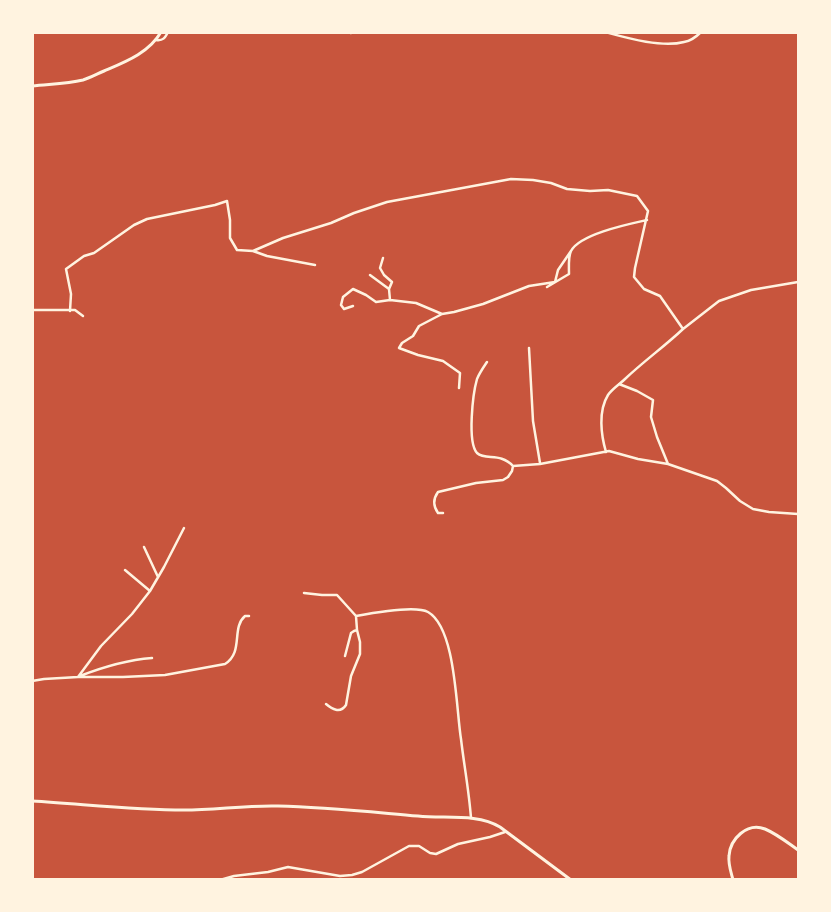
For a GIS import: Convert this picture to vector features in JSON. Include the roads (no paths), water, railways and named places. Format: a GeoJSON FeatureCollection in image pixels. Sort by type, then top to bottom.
{"type":"FeatureCollection","features":[{"type":"Feature","properties":{"kind":"street"},"geometry":{"type":"LineString","coordinates":[[32,86],[84,80],[132,59],[156,40],[161,32]]}},
{"type":"Feature","properties":{"kind":"street"},"geometry":{"type":"LineString","coordinates":[[156,40],[164,39],[168,32]]}},
{"type":"Feature","properties":{"kind":"street"},"geometry":{"type":"LineString","coordinates":[[346,32],[351,33]]}},
{"type":"Feature","properties":{"kind":"street"},"geometry":{"type":"LineString","coordinates":[[605,32],[644,41],[675,43],[688,41],[701,32]]}},
{"type":"Feature","properties":{"kind":"street"},"geometry":{"type":"LineString","coordinates":[[253,251],[283,238],[331,223],[354,212],[387,202],[511,179],[551,183],[567,189],[608,190],[637,196],[648,211],[634,277],[644,289],[660,296],[683,329]]}},
{"type":"Feature","properties":{"kind":"street"},"geometry":{"type":"LineString","coordinates":[[70,311],[71,294],[66,269],[84,256],[94,253],[134,225],[147,219],[227,201],[230,238],[237,250],[253,251],[267,256],[315,265]]}},
{"type":"Feature","properties":{"kind":"street"},"geometry":{"type":"LineString","coordinates":[[555,282],[558,270],[580,241],[617,227],[647,220]]}},
{"type":"Feature","properties":{"kind":"street"},"geometry":{"type":"LineString","coordinates":[[548,287],[569,274],[571,251]]}},
{"type":"Feature","properties":{"kind":"street"},"geometry":{"type":"LineString","coordinates":[[383,258],[380,268],[384,275],[392,282],[389,290],[390,300]]}},
{"type":"Feature","properties":{"kind":"street"},"geometry":{"type":"LineString","coordinates":[[370,275],[389,290]]}},
{"type":"Feature","properties":{"kind":"street"},"geometry":{"type":"LineString","coordinates":[[460,388],[460,373],[443,361],[400,348],[402,344],[413,336],[419,326],[442,314],[483,304],[529,286],[555,282]]}},
{"type":"Feature","properties":{"kind":"street"},"geometry":{"type":"LineString","coordinates":[[606,452],[601,427],[604,406],[608,395],[639,366],[719,301],[751,290],[798,282]]}},
{"type":"Feature","properties":{"kind":"street"},"geometry":{"type":"LineString","coordinates":[[353,306],[344,309],[341,305],[343,296],[354,289],[376,302],[390,300],[416,303],[442,314]]}},
{"type":"Feature","properties":{"kind":"street"},"geometry":{"type":"LineString","coordinates":[[32,310],[76,310],[83,316]]}},
{"type":"Feature","properties":{"kind":"street"},"geometry":{"type":"LineString","coordinates":[[529,348],[533,421],[540,464]]}},
{"type":"Feature","properties":{"kind":"street"},"geometry":{"type":"LineString","coordinates":[[487,362],[479,375],[474,396],[472,419],[473,446],[477,453],[483,456],[499,457],[513,466],[540,464],[609,451],[654,463],[668,464],[717,481],[740,501],[753,508],[769,512],[798,514]]}},
{"type":"Feature","properties":{"kind":"street"},"geometry":{"type":"LineString","coordinates":[[619,384],[653,400],[651,417],[668,464]]}},
{"type":"Feature","properties":{"kind":"street"},"geometry":{"type":"LineString","coordinates":[[443,513],[438,513],[435,506],[434,500],[438,492],[476,483],[503,480],[508,477],[513,466]]}},
{"type":"Feature","properties":{"kind":"street"},"geometry":{"type":"LineString","coordinates":[[78,677],[101,646],[132,614],[150,591],[184,528]]}},
{"type":"Feature","properties":{"kind":"street"},"geometry":{"type":"LineString","coordinates":[[144,547],[158,577]]}},
{"type":"Feature","properties":{"kind":"street"},"geometry":{"type":"LineString","coordinates":[[125,570],[150,591]]}},
{"type":"Feature","properties":{"kind":"street"},"geometry":{"type":"LineString","coordinates":[[304,593],[337,596],[356,616],[360,654],[351,676],[346,705],[343,709],[338,710],[326,704]]}},
{"type":"Feature","properties":{"kind":"street"},"geometry":{"type":"LineString","coordinates":[[356,616],[420,609],[429,613],[438,621],[446,639],[452,668],[471,818]]}},
{"type":"Feature","properties":{"kind":"street"},"geometry":{"type":"LineString","coordinates":[[32,681],[78,677],[128,677],[171,674],[225,664],[236,650],[236,637],[241,620],[244,616],[249,616]]}},
{"type":"Feature","properties":{"kind":"street"},"geometry":{"type":"LineString","coordinates":[[344,656],[352,633],[354,630],[357,630]]}},
{"type":"Feature","properties":{"kind":"street"},"geometry":{"type":"LineString","coordinates":[[78,677],[116,664],[152,658]]}},
{"type":"Feature","properties":{"kind":"street"},"geometry":{"type":"LineString","coordinates":[[32,802],[178,810],[277,806],[340,808],[420,816],[481,819],[491,822],[506,831],[570,880]]}},
{"type":"Feature","properties":{"kind":"street"},"geometry":{"type":"LineString","coordinates":[[733,880],[729,864],[729,852],[736,839],[745,830],[765,829],[798,850]]}},
{"type":"Feature","properties":{"kind":"street"},"geometry":{"type":"LineString","coordinates":[[220,880],[288,867],[352,876],[409,846],[419,846],[430,854],[436,854],[458,844],[506,831]]}}]}
